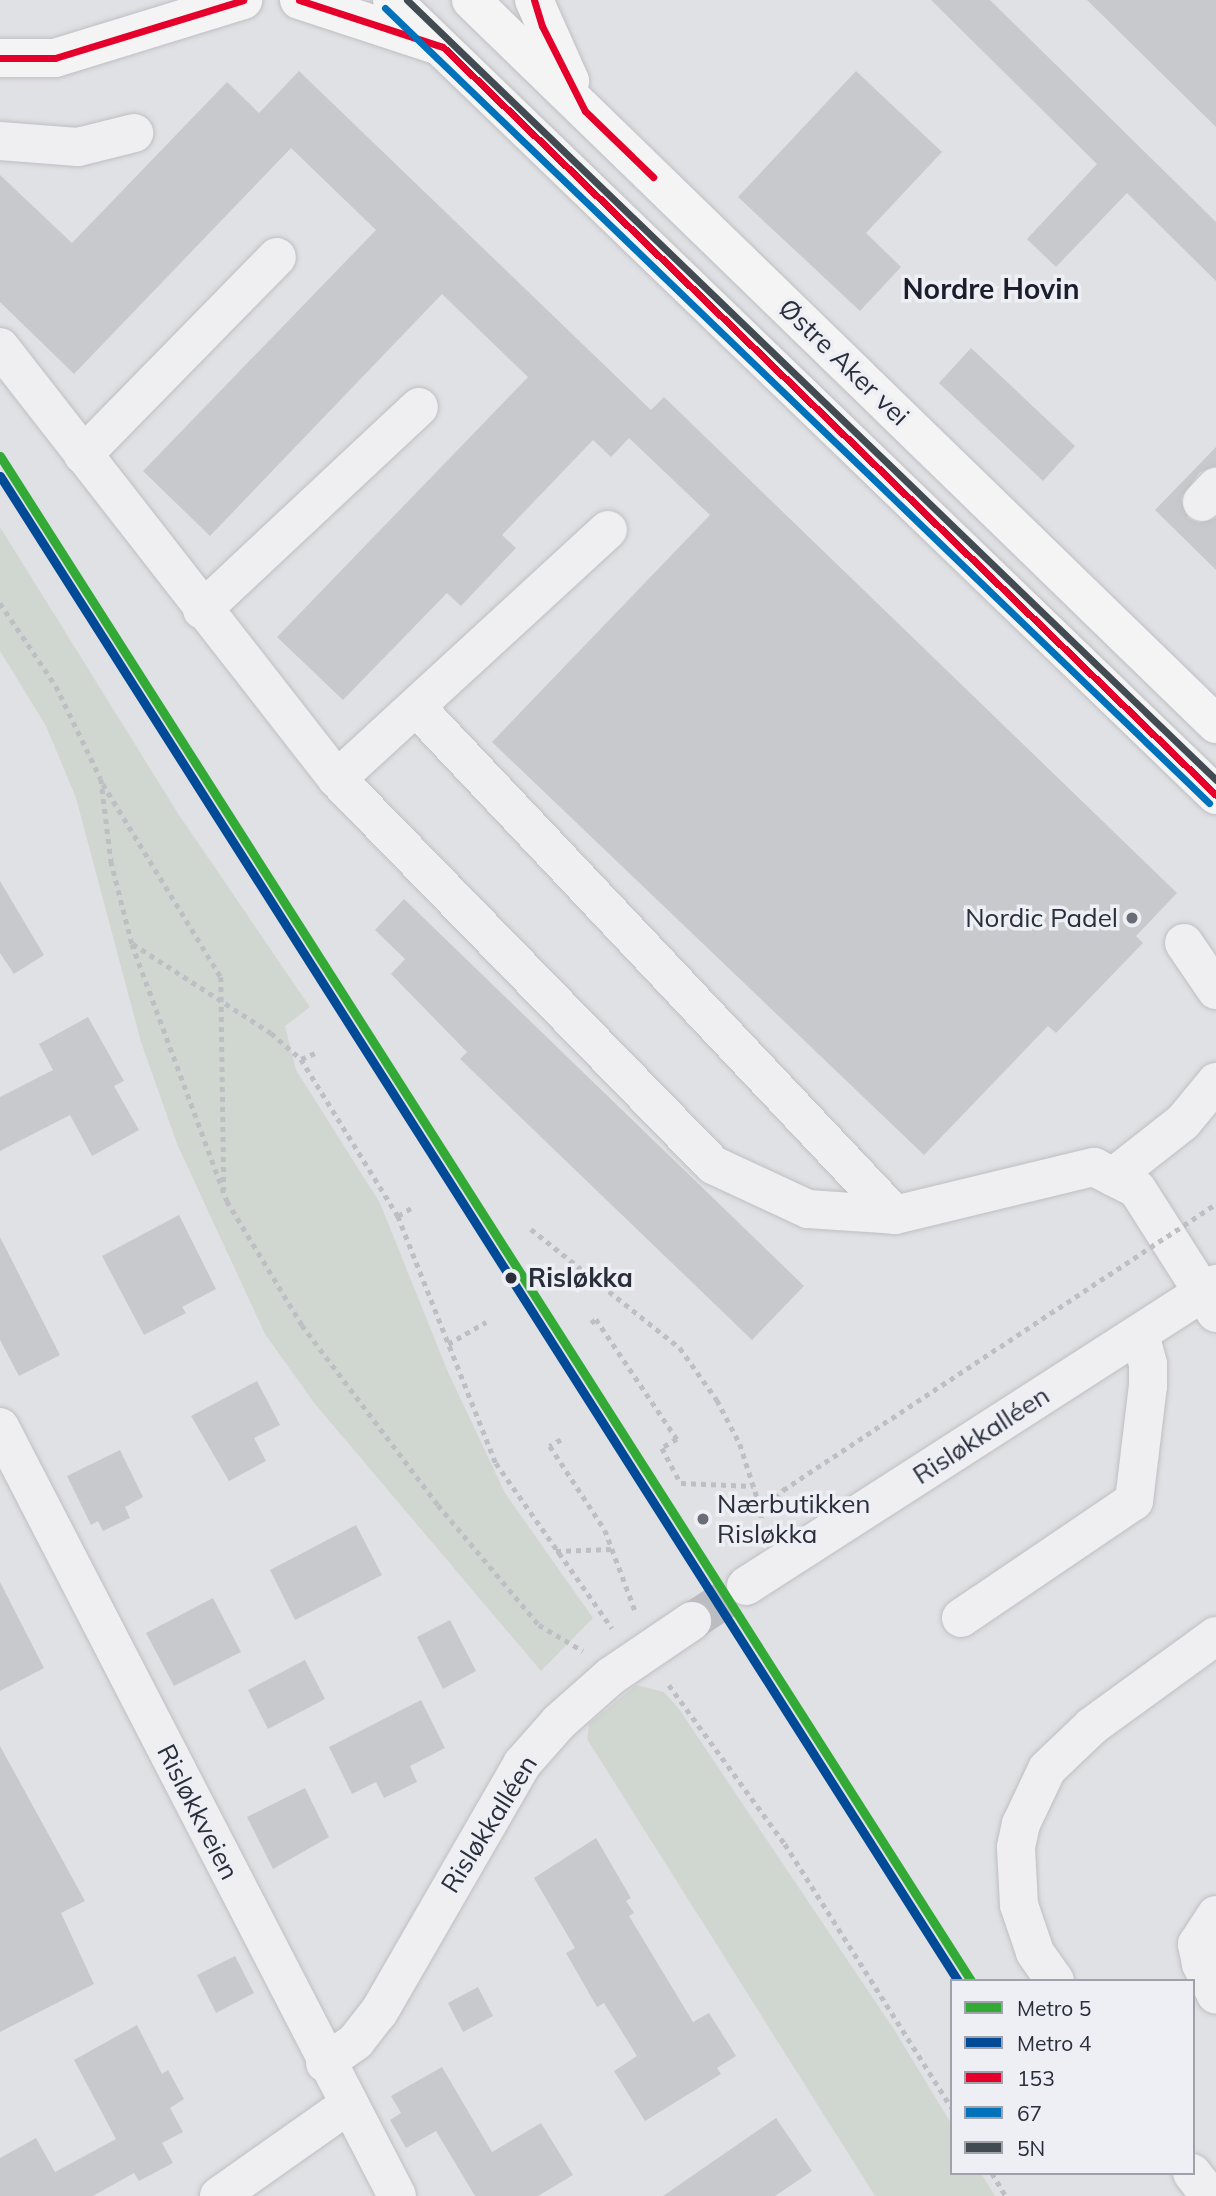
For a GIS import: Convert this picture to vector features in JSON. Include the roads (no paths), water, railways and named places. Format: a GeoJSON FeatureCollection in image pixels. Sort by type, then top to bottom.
{"type":"FeatureCollection","features":[{"type":"Feature","properties":{"kind":"highway"},"geometry":{"type":"LineString","coordinates":[[116,36],[144,0]]}},
{"type":"Feature","properties":{"kind":"highway"},"geometry":{"type":"LineString","coordinates":[[0,58],[55,58],[116,36],[243,0]]}},
{"type":"Feature","properties":{"kind":"highway"},"geometry":{"type":"LineString","coordinates":[[299,0],[443,47]]}},
{"type":"Feature","properties":{"kind":"highway","name":"Østre Aker vei"},"geometry":{"type":"LineString","coordinates":[[392,0],[1216,795]]}},
{"type":"Feature","properties":{"kind":"highway","name":"Østre Aker vei"},"geometry":{"type":"LineString","coordinates":[[471,0],[1216,724]]}},
{"type":"Feature","properties":{"kind":"highway"},"geometry":{"type":"LineString","coordinates":[[534,0],[542,26],[586,111]]}},
{"type":"Feature","properties":{"kind":"street"},"geometry":{"type":"LineString","coordinates":[[0,141],[78,147],[134,133]]}},
{"type":"Feature","properties":{"kind":"street"},"geometry":{"type":"LineString","coordinates":[[83,455],[277,257]]}},
{"type":"Feature","properties":{"kind":"street"},"geometry":{"type":"LineString","coordinates":[[0,347],[202,610],[337,779],[713,1165],[808,1209],[895,1215],[1094,1167],[1137,1189],[1211,1297]]}},
{"type":"Feature","properties":{"kind":"street"},"geometry":{"type":"LineString","coordinates":[[202,610],[419,407]]}},
{"type":"Feature","properties":{"kind":"street"},"geometry":{"type":"LineString","coordinates":[[337,779],[608,530]]}},
{"type":"Feature","properties":{"kind":"street"},"geometry":{"type":"LineString","coordinates":[[416,707],[895,1215]]}},
{"type":"Feature","properties":{"kind":"street"},"geometry":{"type":"LineString","coordinates":[[1184,943],[1216,990]]}},
{"type":"Feature","properties":{"kind":"street"},"geometry":{"type":"LineString","coordinates":[[1114,1177],[1182,1122],[1216,1082]]}},
{"type":"Feature","properties":{"kind":"street","name":"Risløkkalléen"},"geometry":{"type":"LineString","coordinates":[[746,1586],[1140,1334],[1211,1297]]}},
{"type":"Feature","properties":{"kind":"street"},"geometry":{"type":"LineString","coordinates":[[961,1618],[1133,1501],[1148,1386],[1148,1364],[1140,1334]]}},
{"type":"Feature","properties":{"kind":"street","name":"Risløkkveien"},"geometry":{"type":"LineString","coordinates":[[0,1427],[325,2063],[397,2196]]}},
{"type":"Feature","properties":{"kind":"street","name":"Risløkkalléen"},"geometry":{"type":"LineString","coordinates":[[325,2063],[356,2041],[380,2012],[522,1764],[559,1722],[630,1662],[692,1622]]}},
{"type":"Feature","properties":{"kind":"street"},"geometry":{"type":"LineString","coordinates":[[1054,1979],[1035,1952],[1019,1905],[1016,1847],[1021,1824],[1047,1769],[1074,1743],[1216,1636]]}},
{"type":"Feature","properties":{"kind":"street"},"geometry":{"type":"LineString","coordinates":[[1216,1915],[1197,1944],[1201,1964],[1216,1996]]}},
{"type":"Feature","properties":{"kind":"street"},"geometry":{"type":"LineString","coordinates":[[219,2196],[348,2105]]}},
{"type":"Feature","properties":{"kind":"street"},"geometry":{"type":"LineString","coordinates":[[1194,2175],[1210,2196]]}},
{"type":"Feature","properties":{"kind":"tunnel"},"geometry":{"type":"LineString","coordinates":[[692,1621],[746,1586]]}},
{"type":"Feature","properties":{"kind":"metro line","name":"5"},"geometry":{"type":"LineString","coordinates":[[0,456],[970,1979]]}},
{"type":"Feature","properties":{"kind":"metro line","name":"4"},"geometry":{"type":"LineString","coordinates":[[0,476],[957,1979]]}},
{"type":"Feature","properties":{"kind":"place","name":"Nordic Padel"},"geometry":{"type":"Point","coordinates":[1132,918]}},
{"type":"Feature","properties":{"kind":"place","name":"Risløkka"},"geometry":{"type":"Point","coordinates":[511,1278]}},
{"type":"Feature","properties":{"kind":"place","name":"Nærbutikken Risløkka"},"geometry":{"type":"Point","coordinates":[703,1519]}},
{"type":"Feature","properties":{"kind":"district","name":"Nordre Hovin"},"geometry":{"type":"Point","coordinates":[991,289]}}]}
